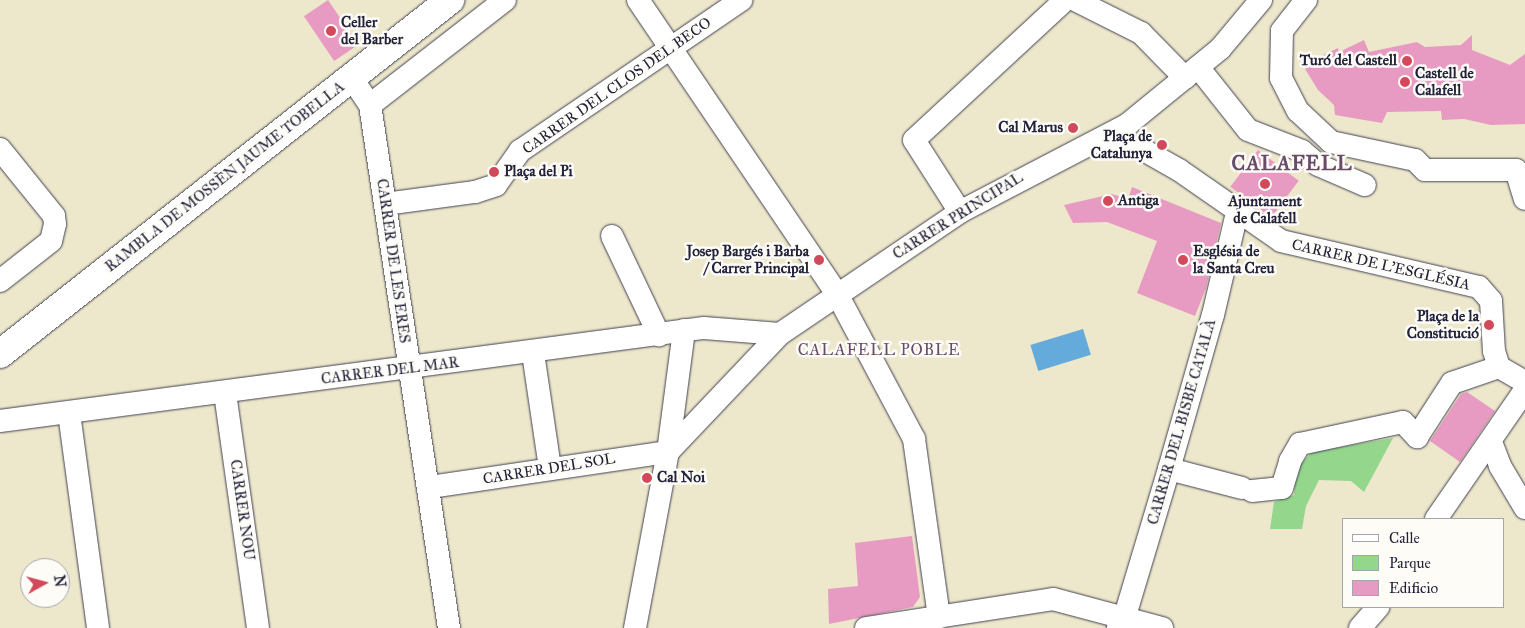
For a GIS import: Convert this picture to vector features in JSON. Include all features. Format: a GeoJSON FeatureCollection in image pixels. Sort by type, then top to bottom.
{"type":"FeatureCollection","features":[{"type":"Feature","properties":{"kind":"street","name":"RAMBLA DE MOSSÈN JAUME TOBELLA"},"geometry":{"type":"LineString","coordinates":[[0,354],[450,0]]}},
{"type":"Feature","properties":{"kind":"street"},"geometry":{"type":"LineString","coordinates":[[370,105],[505,0]]}},
{"type":"Feature","properties":{"kind":"street"},"geometry":{"type":"LineString","coordinates":[[638,0],[837,294],[914,438],[939,617]]}},
{"type":"Feature","properties":{"kind":"street","name":"CARRER DEL CLOS DEL BECO"},"geometry":{"type":"LineString","coordinates":[[385,204],[475,192],[496,185],[520,151],[741,0]]}},
{"type":"Feature","properties":{"kind":"street"},"geometry":{"type":"LineString","coordinates":[[960,212],[914,140],[1065,0]]}},
{"type":"Feature","properties":{"kind":"street"},"geometry":{"type":"LineString","coordinates":[[1075,0],[1141,34],[1192,73],[1248,130],[1302,151],[1318,165],[1365,185]]}},
{"type":"Feature","properties":{"kind":"street","name":"CARRER PRINCIPAL"},"geometry":{"type":"LineString","coordinates":[[668,452],[780,334],[960,212],[1075,149],[1102,139],[1128,124],[1220,49],[1261,0]]}},
{"type":"Feature","properties":{"kind":"street"},"geometry":{"type":"LineString","coordinates":[[1306,0],[1282,31],[1281,78],[1298,111],[1331,142],[1415,160],[1425,170],[1510,168],[1520,173],[1525,199]]}},
{"type":"Feature","properties":{"kind":"street","name":"CARRER DE LES ERES"},"geometry":{"type":"LineString","coordinates":[[351,77],[370,105],[408,368],[430,488],[449,628]]}},
{"type":"Feature","properties":{"kind":"street","name":"CARRER DE L'ESGLÉSIA"},"geometry":{"type":"LineString","coordinates":[[1102,139],[1140,148],[1179,170],[1237,213],[1281,241],[1479,287],[1492,301],[1494,351],[1499,367]]}},
{"type":"Feature","properties":{"kind":"street"},"geometry":{"type":"LineString","coordinates":[[1318,165],[1331,142]]}},
{"type":"Feature","properties":{"kind":"street"},"geometry":{"type":"LineString","coordinates":[[0,149],[54,216],[55,224],[51,241],[0,281]]}},
{"type":"Feature","properties":{"kind":"street","name":"CARRER DEL BISBE CATALÀ"},"geometry":{"type":"LineString","coordinates":[[1121,624],[1169,469],[1213,315],[1237,213]]}},
{"type":"Feature","properties":{"kind":"street"},"geometry":{"type":"LineString","coordinates":[[612,236],[659,335]]}},
{"type":"Feature","properties":{"kind":"street","name":"CARRER DEL MAR"},"geometry":{"type":"LineString","coordinates":[[0,421],[533,353],[684,330],[704,328],[780,334]]}},
{"type":"Feature","properties":{"kind":"street"},"geometry":{"type":"LineString","coordinates":[[635,628],[668,452],[684,330]]}},
{"type":"Feature","properties":{"kind":"street"},"geometry":{"type":"LineString","coordinates":[[533,353],[550,468]]}},
{"type":"Feature","properties":{"kind":"street"},"geometry":{"type":"LineString","coordinates":[[1169,469],[1247,489],[1282,488],[1290,462],[1300,444],[1403,422],[1417,437],[1452,383],[1499,367],[1525,382]]}},
{"type":"Feature","properties":{"kind":"street","name":"CARRER NOU"},"geometry":{"type":"LineString","coordinates":[[226,393],[258,628]]}},
{"type":"Feature","properties":{"kind":"street"},"geometry":{"type":"LineString","coordinates":[[1437,518],[1520,399]]}},
{"type":"Feature","properties":{"kind":"street"},"geometry":{"type":"LineString","coordinates":[[64,413],[98,628]]}},
{"type":"Feature","properties":{"kind":"street"},"geometry":{"type":"LineString","coordinates":[[1491,442],[1500,466],[1525,508]]}},
{"type":"Feature","properties":{"kind":"street","name":"CARRER DEL SOL"},"geometry":{"type":"LineString","coordinates":[[430,488],[550,468],[668,452]]}},
{"type":"Feature","properties":{"kind":"street"},"geometry":{"type":"LineString","coordinates":[[866,628],[1053,600],[1121,624],[1162,628]]}},
{"type":"Feature","properties":{"kind":"street"},"geometry":{"type":"LineString","coordinates":[[1360,628],[1377,608]]}},
{"type":"Feature","properties":{"kind":"green space"},"geometry":{"type":"Polygon","coordinates":[[[1393,438],[1364,492],[1351,481],[1319,480],[1306,506],[1302,529],[1270,529],[1274,502],[1294,495],[1296,469],[1312,452],[1393,438]]]}},
{"type":"Feature","properties":{"kind":"water"},"geometry":{"type":"Polygon","coordinates":[[[1083,329],[1091,355],[1038,371],[1030,345],[1083,329]]]}},
{"type":"Feature","properties":{"kind":"building","name":"Celler del Barber"},"geometry":{"type":"Polygon","coordinates":[[[328,0],[358,45],[334,61],[304,16],[328,0]]]}},
{"type":"Feature","properties":{"kind":"building","name":"Castell de Calafell"},"geometry":{"type":"Polygon","coordinates":[[[1472,35],[1472,50],[1510,65],[1525,54],[1525,124],[1491,125],[1464,119],[1442,120],[1441,111],[1387,112],[1382,123],[1335,115],[1334,105],[1318,90],[1305,69],[1324,60],[1321,56],[1338,48],[1339,52],[1364,40],[1369,52],[1417,42],[1425,47],[1461,45],[1472,35]]]}},
{"type":"Feature","properties":{"kind":"building","name":"Ajuntament de Calafell"},"geometry":{"type":"Polygon","coordinates":[[[1258,150],[1299,181],[1271,217],[1230,187],[1258,150]]]}},
{"type":"Feature","properties":{"kind":"building","name":"Església de la Santa Creu"},"geometry":{"type":"Polygon","coordinates":[[[1132,187],[1221,223],[1206,288],[1195,316],[1137,293],[1157,241],[1107,222],[1073,223],[1064,205],[1112,194],[1128,199],[1132,187]]]}},
{"type":"Feature","properties":{"kind":"building"},"geometry":{"type":"Polygon","coordinates":[[[1467,392],[1495,411],[1460,462],[1430,441],[1461,394],[1467,392]]]}},
{"type":"Feature","properties":{"kind":"building"},"geometry":{"type":"Polygon","coordinates":[[[912,536],[920,597],[913,607],[829,624],[828,589],[858,586],[855,543],[912,536]]]}},
{"type":"Feature","properties":{"kind":"place","name":"Celler del Barber"},"geometry":{"type":"Point","coordinates":[331,31]}},
{"type":"Feature","properties":{"kind":"place","name":"Turó del Castell"},"geometry":{"type":"Point","coordinates":[1407,61]}},
{"type":"Feature","properties":{"kind":"place","name":"Castell de Calafell"},"geometry":{"type":"Point","coordinates":[1405,82]}},
{"type":"Feature","properties":{"kind":"place","name":"Cal Marus"},"geometry":{"type":"Point","coordinates":[1073,128]}},
{"type":"Feature","properties":{"kind":"place","name":"Plaça de Catalunya"},"geometry":{"type":"Point","coordinates":[1162,145]}},
{"type":"Feature","properties":{"kind":"place","name":"Plaça del Pi"},"geometry":{"type":"Point","coordinates":[494,172]}},
{"type":"Feature","properties":{"kind":"place","name":"Ajuntament de Calafell"},"geometry":{"type":"Point","coordinates":[1265,184]}},
{"type":"Feature","properties":{"kind":"place","name":"Antiga"},"geometry":{"type":"Point","coordinates":[1108,201]}},
{"type":"Feature","properties":{"kind":"place","name":"Josep Bargés i Barba / Carrer Principal"},"geometry":{"type":"Point","coordinates":[819,260]}},
{"type":"Feature","properties":{"kind":"place","name":"Església de la Santa Creu"},"geometry":{"type":"Point","coordinates":[1183,260]}},
{"type":"Feature","properties":{"kind":"place","name":"Plaça de la Constitució"},"geometry":{"type":"Point","coordinates":[1489,325]}},
{"type":"Feature","properties":{"kind":"place","name":"Cal Noi"},"geometry":{"type":"Point","coordinates":[647,478]}},
{"type":"Feature","properties":{"kind":"district","name":"CALAFELL"},"geometry":{"type":"Point","coordinates":[1292,163]}},
{"type":"Feature","properties":{"kind":"district","name":"CALAFELL POBLE"},"geometry":{"type":"Point","coordinates":[879,350]}}]}
